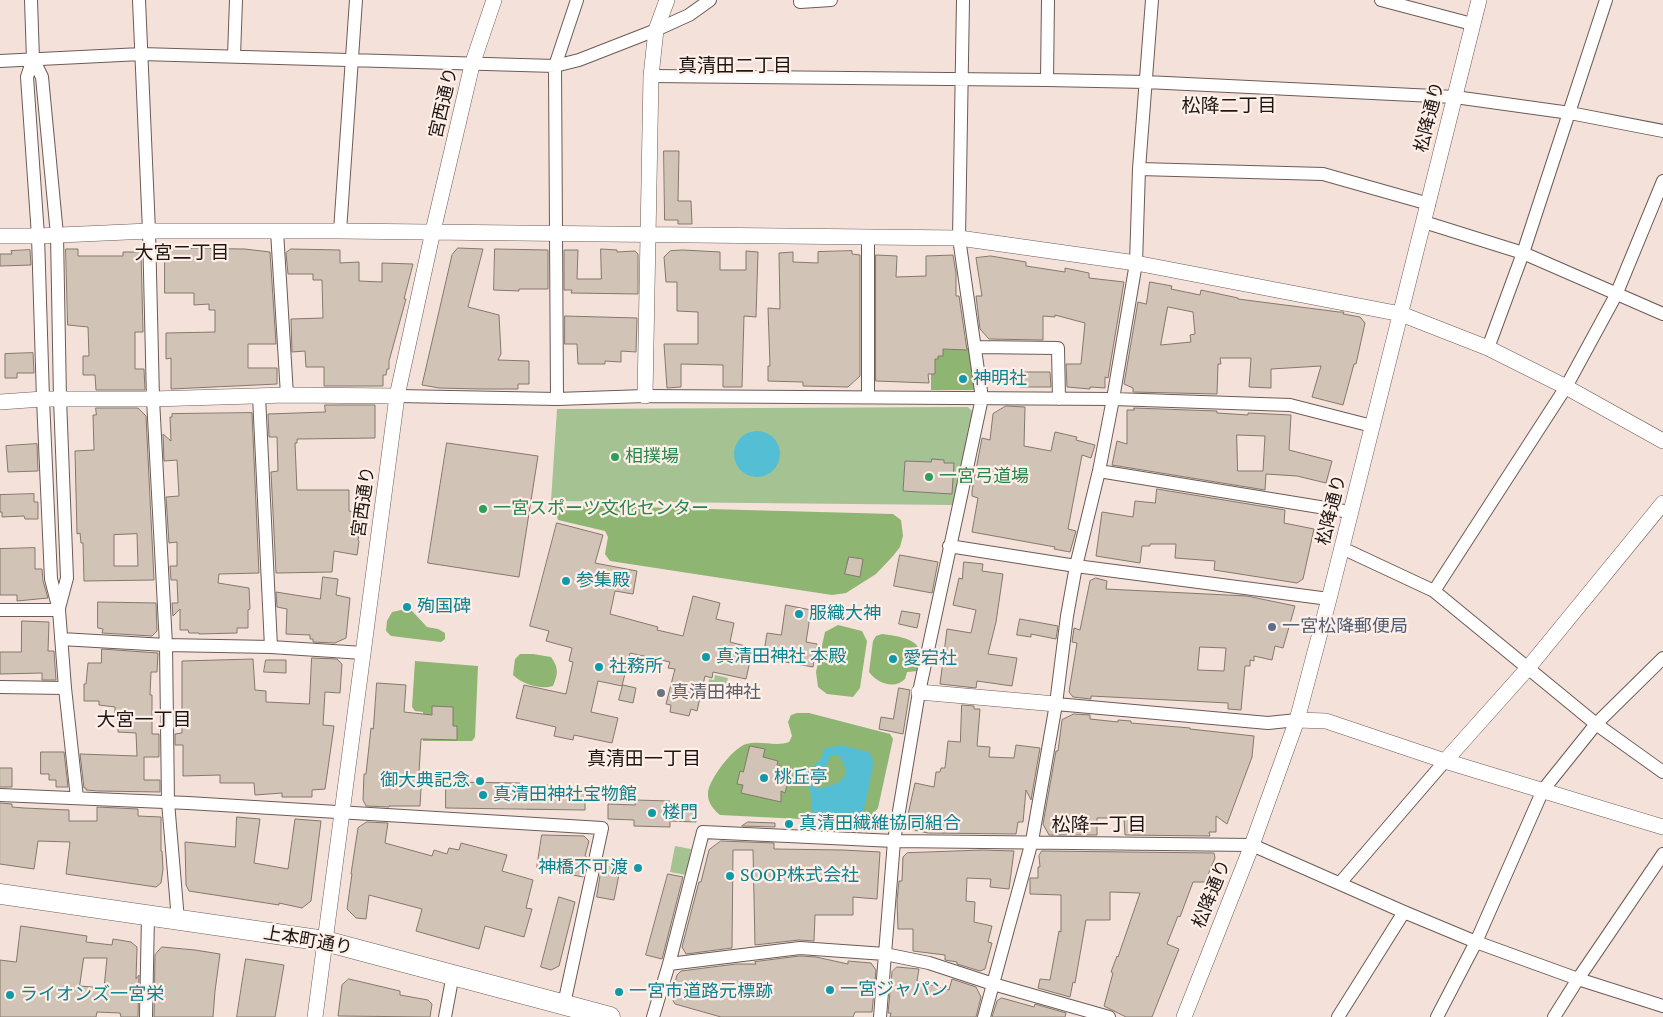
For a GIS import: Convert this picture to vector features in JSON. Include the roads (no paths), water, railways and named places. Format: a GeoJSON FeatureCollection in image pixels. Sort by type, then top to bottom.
{"type":"FeatureCollection","features":[{"type":"Feature","properties":{"kind":"highway","name":"上本町通り"},"geometry":{"type":"LineString","coordinates":[[0,894],[325,941],[610,1017]]}},
{"type":"Feature","properties":{"kind":"street"},"geometry":{"type":"LineString","coordinates":[[32,0],[33,60],[28,77],[38,236],[51,579],[59,610],[77,798]]}},
{"type":"Feature","properties":{"kind":"street"},"geometry":{"type":"LineString","coordinates":[[139,0],[149,231],[153,399],[166,645],[168,802],[178,920]]}},
{"type":"Feature","properties":{"kind":"street"},"geometry":{"type":"LineString","coordinates":[[234,56],[236,0]]}},
{"type":"Feature","properties":{"kind":"street"},"geometry":{"type":"LineString","coordinates":[[340,231],[356,0]]}},
{"type":"Feature","properties":{"kind":"street","name":"宮西通り"},"geometry":{"type":"LineString","coordinates":[[315,1017],[398,396],[433,231],[472,65],[494,0]]}},
{"type":"Feature","properties":{"kind":"street"},"geometry":{"type":"LineString","coordinates":[[557,399],[555,66],[577,0]]}},
{"type":"Feature","properties":{"kind":"street"},"geometry":{"type":"LineString","coordinates":[[645,396],[651,76],[656,30],[667,0]]}},
{"type":"Feature","properties":{"kind":"street"},"geometry":{"type":"LineString","coordinates":[[0,61],[141,54],[555,66],[579,60],[656,30],[689,15],[710,0]]}},
{"type":"Feature","properties":{"kind":"street"},"geometry":{"type":"LineString","coordinates":[[800,2],[831,0]]}},
{"type":"Feature","properties":{"kind":"street"},"geometry":{"type":"LineString","coordinates":[[880,1017],[894,841],[919,692],[982,398],[960,238],[963,0]]}},
{"type":"Feature","properties":{"kind":"street"},"geometry":{"type":"LineString","coordinates":[[1047,80],[1048,0]]}},
{"type":"Feature","properties":{"kind":"street"},"geometry":{"type":"LineString","coordinates":[[984,1017],[1032,842],[1056,704],[1067,616],[1076,566],[1099,472],[1136,263],[1139,169],[1152,0]]}},
{"type":"Feature","properties":{"kind":"street"},"geometry":{"type":"LineString","coordinates":[[1381,0],[1472,24]]}},
{"type":"Feature","properties":{"kind":"street","name":"松降通り"},"geometry":{"type":"LineString","coordinates":[[1184,1017],[1252,845],[1297,720],[1479,0]]}},
{"type":"Feature","properties":{"kind":"street"},"geometry":{"type":"LineString","coordinates":[[1488,348],[1523,253],[1606,0]]}},
{"type":"Feature","properties":{"kind":"street"},"geometry":{"type":"LineString","coordinates":[[33,60],[42,77],[57,235],[60,399],[67,578],[59,610]]}},
{"type":"Feature","properties":{"kind":"street"},"geometry":{"type":"LineString","coordinates":[[651,76],[1146,82],[1454,97],[1570,113],[1663,131]]}},
{"type":"Feature","properties":{"kind":"street"},"geometry":{"type":"LineString","coordinates":[[1139,169],[1323,174],[1428,204]]}},
{"type":"Feature","properties":{"kind":"street"},"geometry":{"type":"LineString","coordinates":[[1434,591],[1566,387],[1616,295],[1663,181]]}},
{"type":"Feature","properties":{"kind":"street"},"geometry":{"type":"LineString","coordinates":[[1424,222],[1523,253],[1663,314]]}},
{"type":"Feature","properties":{"kind":"street"},"geometry":{"type":"LineString","coordinates":[[0,236],[149,231],[433,231],[960,238],[1136,263],[1401,314],[1488,348],[1566,387],[1663,440]]}},
{"type":"Feature","properties":{"kind":"street"},"geometry":{"type":"LineString","coordinates":[[277,231],[287,395]]}},
{"type":"Feature","properties":{"kind":"street"},"geometry":{"type":"LineString","coordinates":[[868,237],[868,397]]}},
{"type":"Feature","properties":{"kind":"street"},"geometry":{"type":"LineString","coordinates":[[975,347],[1058,348],[1059,399]]}},
{"type":"Feature","properties":{"kind":"street"},"geometry":{"type":"LineString","coordinates":[[0,402],[43,399],[153,399],[287,395],[557,399],[645,396],[1113,399],[1290,405],[1372,426]]}},
{"type":"Feature","properties":{"kind":"street"},"geometry":{"type":"LineString","coordinates":[[259,396],[271,647]]}},
{"type":"Feature","properties":{"kind":"street"},"geometry":{"type":"LineString","coordinates":[[1099,472],[1350,512]]}},
{"type":"Feature","properties":{"kind":"street"},"geometry":{"type":"LineString","coordinates":[[1340,883],[1528,668],[1663,503]]}},
{"type":"Feature","properties":{"kind":"street"},"geometry":{"type":"LineString","coordinates":[[950,546],[1076,566],[1329,599]]}},
{"type":"Feature","properties":{"kind":"street"},"geometry":{"type":"LineString","coordinates":[[1342,548],[1434,591],[1596,724],[1663,772]]}},
{"type":"Feature","properties":{"kind":"street"},"geometry":{"type":"LineString","coordinates":[[0,610],[59,610]]}},
{"type":"Feature","properties":{"kind":"street"},"geometry":{"type":"LineString","coordinates":[[61,639],[166,645],[271,647],[363,653]]}},
{"type":"Feature","properties":{"kind":"street"},"geometry":{"type":"LineString","coordinates":[[1437,1017],[1476,942],[1543,790],[1596,724],[1663,658]]}},
{"type":"Feature","properties":{"kind":"street"},"geometry":{"type":"LineString","coordinates":[[0,688],[65,688]]}},
{"type":"Feature","properties":{"kind":"street"},"geometry":{"type":"LineString","coordinates":[[919,692],[1268,723],[1297,720],[1326,721],[1446,761],[1663,827]]}},
{"type":"Feature","properties":{"kind":"street"},"geometry":{"type":"LineString","coordinates":[[0,795],[168,802],[602,828],[564,1004]]}},
{"type":"Feature","properties":{"kind":"street"},"geometry":{"type":"LineString","coordinates":[[653,1017],[669,964],[703,832],[894,841],[1252,845],[1476,942],[1578,979],[1663,1006]]}},
{"type":"Feature","properties":{"kind":"street"},"geometry":{"type":"LineString","coordinates":[[1554,1017],[1663,854]]}},
{"type":"Feature","properties":{"kind":"street"},"geometry":{"type":"LineString","coordinates":[[1338,1017],[1404,912]]}},
{"type":"Feature","properties":{"kind":"street"},"geometry":{"type":"LineString","coordinates":[[146,1017],[148,916]]}},
{"type":"Feature","properties":{"kind":"street"},"geometry":{"type":"LineString","coordinates":[[669,964],[800,948],[885,954],[929,963],[992,984],[1109,1017]]}},
{"type":"Feature","properties":{"kind":"street"},"geometry":{"type":"LineString","coordinates":[[445,1017],[453,974]]}},
{"type":"Feature","properties":{"kind":"water"},"geometry":{"type":"Polygon","coordinates":[[[752,431],[762,431],[776,441],[780,454],[776,467],[770,473],[762,477],[752,477],[738,467],[734,459],[734,449],[744,435],[752,431]]]}},
{"type":"Feature","properties":{"kind":"water"},"geometry":{"type":"Polygon","coordinates":[[[841,745],[868,752],[872,756],[873,766],[864,810],[859,814],[814,814],[812,811],[810,788],[804,775],[822,758],[823,749],[841,745]],[[830,756],[825,767],[808,779],[815,788],[836,784],[844,776],[844,764],[839,756],[830,756]]]}},
{"type":"Feature","properties":{"kind":"place","name":"神明社"},"geometry":{"type":"Point","coordinates":[963,379]}},
{"type":"Feature","properties":{"kind":"place","name":"相撲場"},"geometry":{"type":"Point","coordinates":[615,457]}},
{"type":"Feature","properties":{"kind":"place","name":"一宮弓道場"},"geometry":{"type":"Point","coordinates":[929,477]}},
{"type":"Feature","properties":{"kind":"place","name":"一宮スポーツ文化センター"},"geometry":{"type":"Point","coordinates":[483,509]}},
{"type":"Feature","properties":{"kind":"place","name":"参集殿"},"geometry":{"type":"Point","coordinates":[566,581]}},
{"type":"Feature","properties":{"kind":"place","name":"殉国碑"},"geometry":{"type":"Point","coordinates":[407,607]}},
{"type":"Feature","properties":{"kind":"place","name":"服織大神"},"geometry":{"type":"Point","coordinates":[799,614]}},
{"type":"Feature","properties":{"kind":"place","name":"一宮松降郵便局"},"geometry":{"type":"Point","coordinates":[1272,627]}},
{"type":"Feature","properties":{"kind":"place","name":"真清田神社 本殿"},"geometry":{"type":"Point","coordinates":[706,657]}},
{"type":"Feature","properties":{"kind":"place","name":"愛宕社"},"geometry":{"type":"Point","coordinates":[893,659]}},
{"type":"Feature","properties":{"kind":"place","name":"社務所"},"geometry":{"type":"Point","coordinates":[599,667]}},
{"type":"Feature","properties":{"kind":"place","name":"真清田神社"},"geometry":{"type":"Point","coordinates":[661,693]}},
{"type":"Feature","properties":{"kind":"place","name":"桃丘亭"},"geometry":{"type":"Point","coordinates":[764,778]}},
{"type":"Feature","properties":{"kind":"place","name":"御大典記念"},"geometry":{"type":"Point","coordinates":[480,781]}},
{"type":"Feature","properties":{"kind":"place","name":"真清田神社宝物館"},"geometry":{"type":"Point","coordinates":[483,795]}},
{"type":"Feature","properties":{"kind":"place","name":"楼門"},"geometry":{"type":"Point","coordinates":[652,813]}},
{"type":"Feature","properties":{"kind":"place","name":"真清田繊維協同組合"},"geometry":{"type":"Point","coordinates":[789,824]}},
{"type":"Feature","properties":{"kind":"place","name":"神橋不可渡"},"geometry":{"type":"Point","coordinates":[638,868]}},
{"type":"Feature","properties":{"kind":"place","name":"SOOP株式会社"},"geometry":{"type":"Point","coordinates":[730,876]}},
{"type":"Feature","properties":{"kind":"place","name":"一宮ジャパン"},"geometry":{"type":"Point","coordinates":[830,990]}},
{"type":"Feature","properties":{"kind":"place","name":"一宮市道路元標跡"},"geometry":{"type":"Point","coordinates":[619,992]}},
{"type":"Feature","properties":{"kind":"place","name":"ライオンズ一宮栄"},"geometry":{"type":"Point","coordinates":[10,995]}},
{"type":"Feature","properties":{"kind":"district","name":"真清田二丁目"},"geometry":{"type":"Point","coordinates":[735,67]}},
{"type":"Feature","properties":{"kind":"district","name":"松降二丁目"},"geometry":{"type":"Point","coordinates":[1229,107]}},
{"type":"Feature","properties":{"kind":"district","name":"大宮二丁目"},"geometry":{"type":"Point","coordinates":[182,254]}},
{"type":"Feature","properties":{"kind":"district","name":"大宮一丁目"},"geometry":{"type":"Point","coordinates":[144,721]}},
{"type":"Feature","properties":{"kind":"district","name":"真清田一丁目"},"geometry":{"type":"Point","coordinates":[644,760]}},
{"type":"Feature","properties":{"kind":"district","name":"松降一丁目"},"geometry":{"type":"Point","coordinates":[1099,826]}}]}
